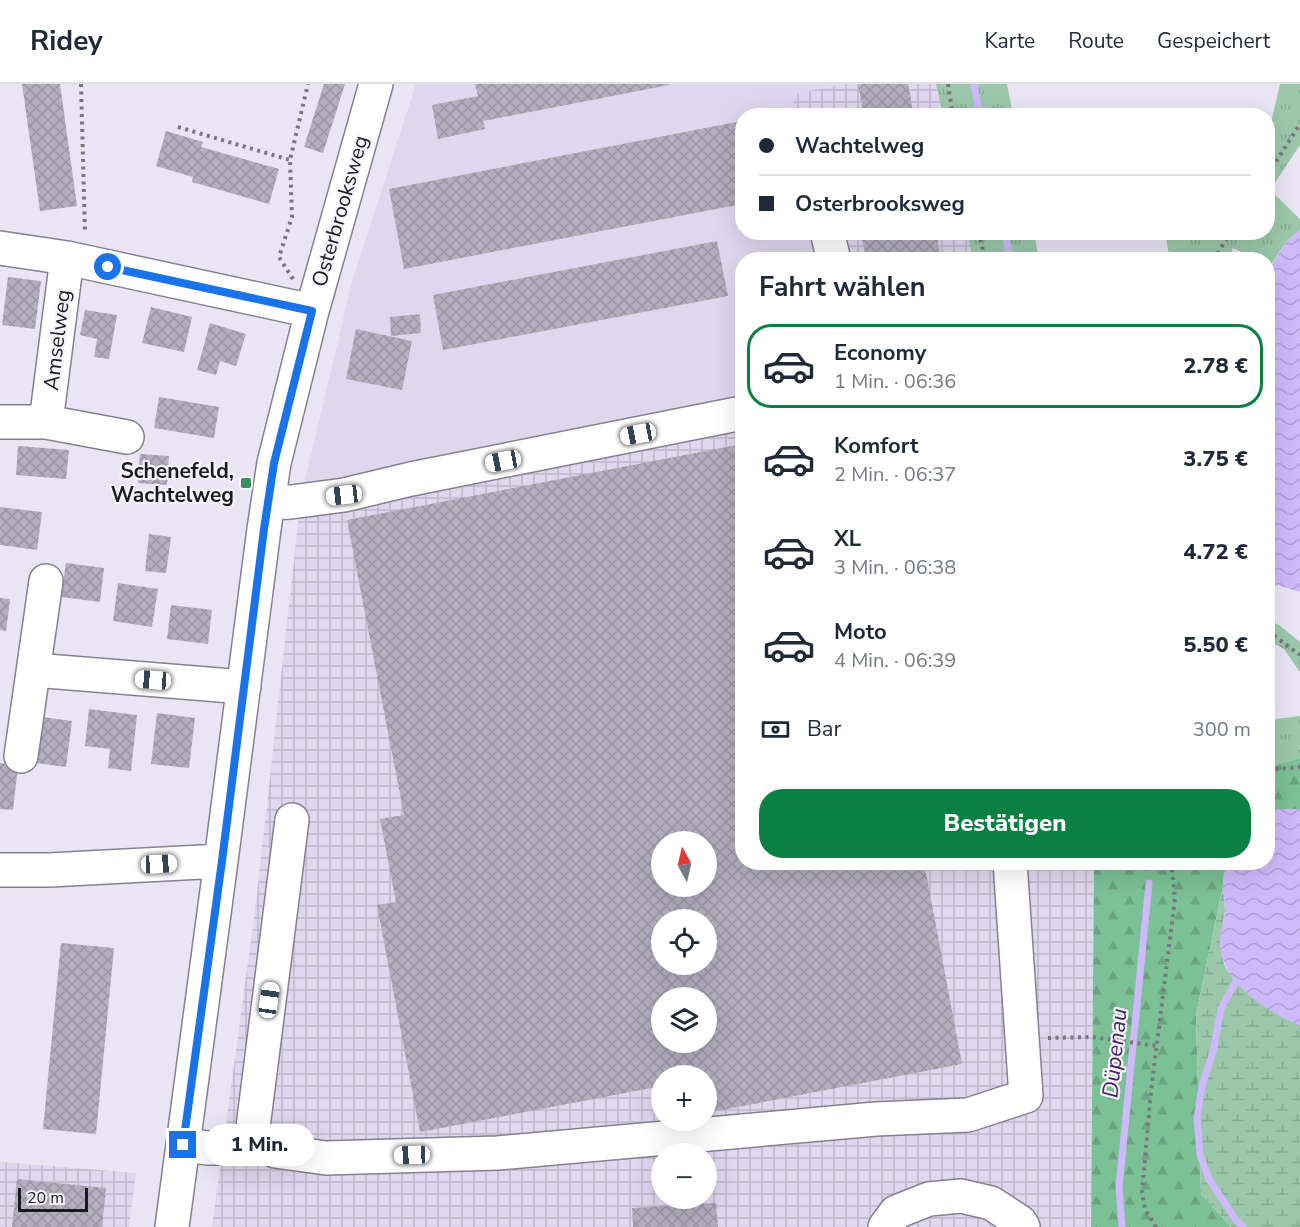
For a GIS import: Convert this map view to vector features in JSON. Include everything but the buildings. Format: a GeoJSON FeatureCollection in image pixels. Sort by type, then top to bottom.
{"type":"FeatureCollection","features":[{"type":"Feature","properties":{"kind":"street","name":"Osterbrooksweg"},"geometry":{"type":"LineString","coordinates":[[172,1227],[274,463],[312,311],[376,84]]}},
{"type":"Feature","properties":{"kind":"street"},"geometry":{"type":"LineString","coordinates":[[0,248],[77,260],[312,311]]}},
{"type":"Feature","properties":{"kind":"street","name":"Amselweg"},"geometry":{"type":"LineString","coordinates":[[46,423],[77,260]]}},
{"type":"Feature","properties":{"kind":"street"},"geometry":{"type":"LineString","coordinates":[[268,502],[291,502],[344,495],[411,479],[735,414]]}},
{"type":"Feature","properties":{"kind":"street"},"geometry":{"type":"LineString","coordinates":[[0,422],[46,423],[127,437]]}},
{"type":"Feature","properties":{"kind":"street"},"geometry":{"type":"LineString","coordinates":[[21,756],[46,581]]}},
{"type":"Feature","properties":{"kind":"street"},"geometry":{"type":"LineString","coordinates":[[34,670],[244,687]]}},
{"type":"Feature","properties":{"kind":"street"},"geometry":{"type":"LineString","coordinates":[[183,1145],[241,1148],[252,1135],[292,820]]}},
{"type":"Feature","properties":{"kind":"street"},"geometry":{"type":"LineString","coordinates":[[0,870],[49,870],[222,861]]}},
{"type":"Feature","properties":{"kind":"street"},"geometry":{"type":"LineString","coordinates":[[252,1135],[275,1151],[326,1158],[498,1153],[876,1119],[968,1115],[1026,1096],[1011,870]]}},
{"type":"Feature","properties":{"kind":"street"},"geometry":{"type":"LineString","coordinates":[[885,1227],[897,1212],[929,1198],[961,1196],[991,1203],[1020,1222],[1023,1227]]}},
{"type":"Feature","properties":{"kind":"path"},"geometry":{"type":"LineString","coordinates":[[77,260],[81,84]]}},
{"type":"Feature","properties":{"kind":"path"},"geometry":{"type":"LineString","coordinates":[[308,84],[290,160],[292,217],[279,257],[312,311]]}},
{"type":"Feature","properties":{"kind":"path"},"geometry":{"type":"LineString","coordinates":[[948,84],[952,108]]}},
{"type":"Feature","properties":{"kind":"path"},"geometry":{"type":"LineString","coordinates":[[1275,163],[1300,124]]}},
{"type":"Feature","properties":{"kind":"path"},"geometry":{"type":"LineString","coordinates":[[178,127],[290,160]]}},
{"type":"Feature","properties":{"kind":"path"},"geometry":{"type":"LineString","coordinates":[[1275,636],[1300,655]]}},
{"type":"Feature","properties":{"kind":"path"},"geometry":{"type":"LineString","coordinates":[[1275,769],[1300,767]]}},
{"type":"Feature","properties":{"kind":"path"},"geometry":{"type":"LineString","coordinates":[[1156,1227],[1145,1209],[1142,1192],[1151,1091],[1175,899],[1172,870]]}},
{"type":"Feature","properties":{"kind":"path"},"geometry":{"type":"LineString","coordinates":[[1023,1038],[1092,1037],[1158,1047]]}},
{"type":"Feature","properties":{"kind":"shaded area"},"geometry":{"type":"Polygon","coordinates":[[[416,84],[847,84],[791,94],[794,108],[735,108],[735,240],[822,240],[824,252],[735,252],[735,413],[301,497],[352,282],[416,84]]]}},
{"type":"Feature","properties":{"kind":"shaded area"},"geometry":{"type":"Polygon","coordinates":[[[847,84],[936,84],[941,108],[794,108],[791,94],[847,84]]]}},
{"type":"Feature","properties":{"kind":"shaded area"},"geometry":{"type":"Polygon","coordinates":[[[822,240],[969,240],[971,252],[824,252],[822,240]]]}},
{"type":"Feature","properties":{"kind":"shaded area"},"geometry":{"type":"Polygon","coordinates":[[[735,413],[735,870],[1094,870],[1091,1227],[212,1227],[256,903],[301,497],[735,413]]]}},
{"type":"Feature","properties":{"kind":"shaded area"},"geometry":{"type":"Polygon","coordinates":[[[0,1162],[136,1173],[129,1227],[0,1227],[0,1162]]]}},
{"type":"Feature","properties":{"kind":"green space"},"geometry":{"type":"Polygon","coordinates":[[[936,84],[1007,84],[1012,108],[941,108],[936,84]]]}},
{"type":"Feature","properties":{"kind":"green space"},"geometry":{"type":"Polygon","coordinates":[[[1280,84],[1300,84],[1300,145],[1275,182],[1275,108],[1280,84]]]}},
{"type":"Feature","properties":{"kind":"green space"},"geometry":{"type":"Polygon","coordinates":[[[1275,195],[1300,219],[1300,230],[1287,241],[1275,259],[1275,252],[1242,252],[1233,248],[1231,252],[1169,252],[1166,240],[1275,240],[1275,195]]]}},
{"type":"Feature","properties":{"kind":"green space"},"geometry":{"type":"Polygon","coordinates":[[[969,240],[1035,240],[1038,252],[971,252],[969,240]]]}},
{"type":"Feature","properties":{"kind":"green space"},"geometry":{"type":"Polygon","coordinates":[[[1275,623],[1300,642],[1300,672],[1284,649],[1275,644],[1275,623]]]}},
{"type":"Feature","properties":{"kind":"green space"},"geometry":{"type":"Polygon","coordinates":[[[1300,716],[1300,758],[1275,766],[1275,719],[1300,716]]]}},
{"type":"Feature","properties":{"kind":"green space"},"geometry":{"type":"Polygon","coordinates":[[[1300,758],[1300,809],[1275,809],[1275,766],[1300,758]]]}},
{"type":"Feature","properties":{"kind":"green space"},"geometry":{"type":"Polygon","coordinates":[[[1094,870],[1224,870],[1196,1015],[1201,1194],[1231,1227],[1091,1227],[1094,870]]]}},
{"type":"Feature","properties":{"kind":"green space"},"geometry":{"type":"Polygon","coordinates":[[[1223,886],[1225,910],[1220,944],[1227,970],[1240,986],[1282,1017],[1300,1025],[1300,1227],[1231,1227],[1201,1194],[1196,1015],[1223,886]]]}},
{"type":"Feature","properties":{"kind":"water"},"geometry":{"type":"Polygon","coordinates":[[[1300,230],[1300,592],[1275,585],[1275,260],[1287,241],[1300,230]]]}},
{"type":"Feature","properties":{"kind":"water"},"geometry":{"type":"Polygon","coordinates":[[[1275,809],[1300,809],[1300,1025],[1261,1004],[1239,985],[1230,973],[1223,960],[1220,946],[1225,914],[1224,870],[1275,870],[1275,809]]]}},
{"type":"Feature","properties":{"kind":"waterway","name":"Düpenau"},"geometry":{"type":"LineString","coordinates":[[974,84],[978,108]]}},
{"type":"Feature","properties":{"kind":"waterway","name":"Düpenau"},"geometry":{"type":"LineString","coordinates":[[1006,240],[1009,252]]}},
{"type":"Feature","properties":{"kind":"waterway","name":"Düpenau"},"geometry":{"type":"LineString","coordinates":[[1122,1227],[1119,1187],[1149,883]]}},
{"type":"Feature","properties":{"kind":"waterway"},"geometry":{"type":"LineString","coordinates":[[1236,981],[1221,1009],[1213,1052],[1202,1086],[1197,1118],[1200,1155],[1209,1179],[1243,1227]]}},
{"type":"Feature","properties":{"kind":"place","name":"Schenefeld, Wachtelweg"},"geometry":{"type":"Point","coordinates":[246,483]}},
{"type":"Feature","properties":{"kind":"route"},"geometry":{"type":"LineString","coordinates":[[108,267],[312,311],[274,463],[183,1145]]}}]}
